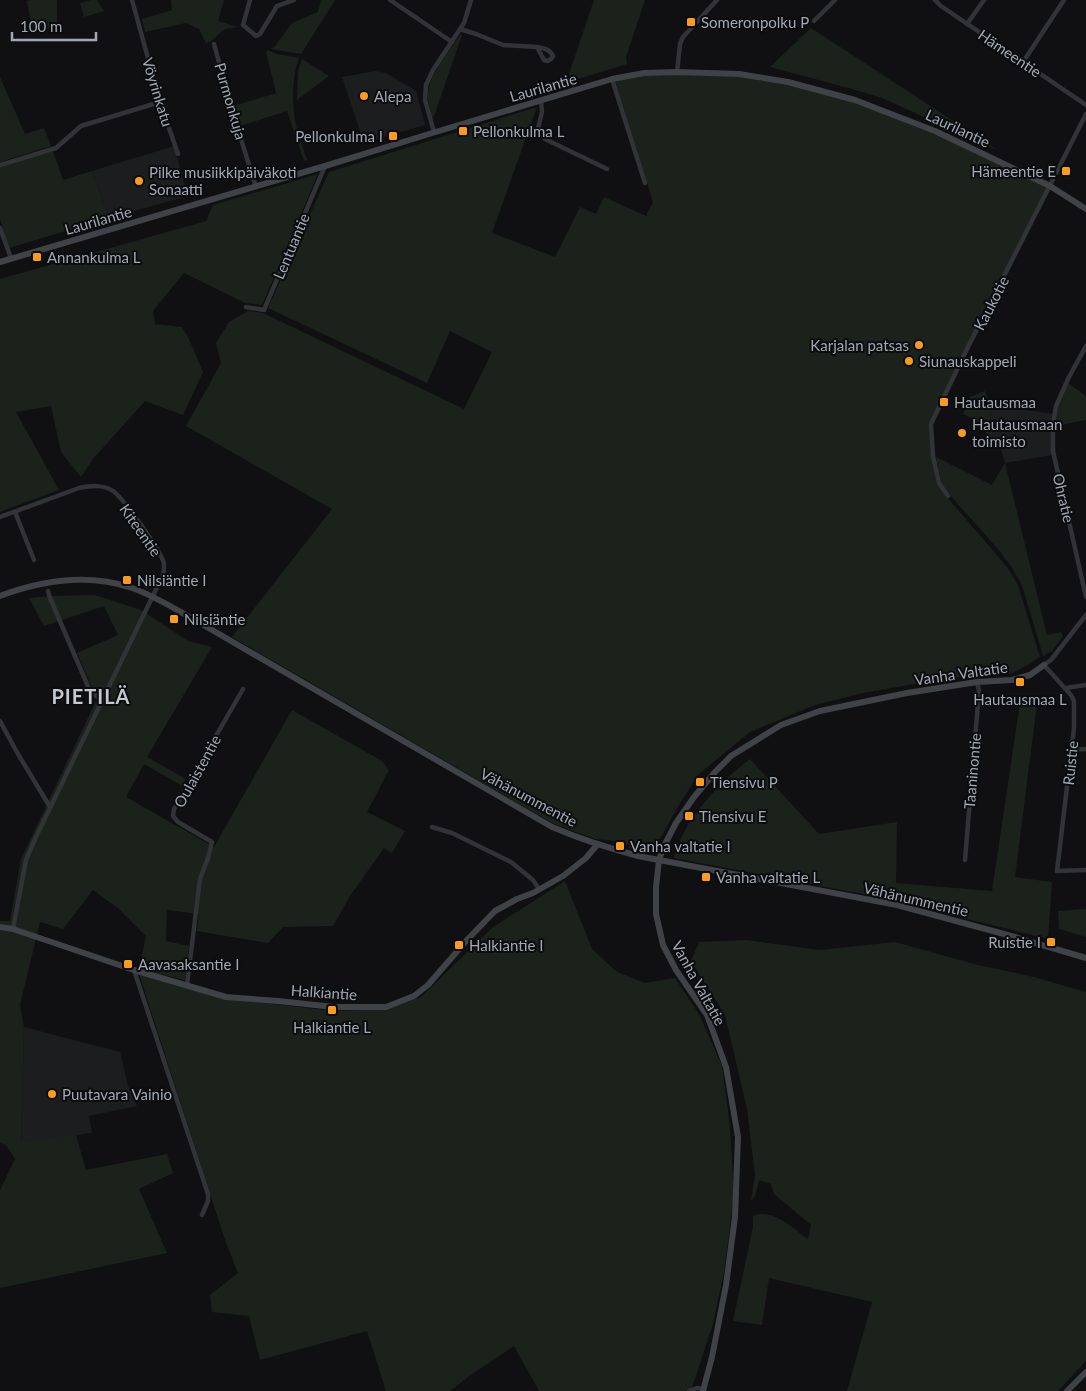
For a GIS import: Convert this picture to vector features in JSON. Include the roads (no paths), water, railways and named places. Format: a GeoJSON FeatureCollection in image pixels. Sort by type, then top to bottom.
{"type":"FeatureCollection","features":[{"type":"Feature","properties":{"kind":"street","name":"Vöyrinkatu"},"geometry":{"type":"LineString","coordinates":[[132,0],[160,102],[178,154]]}},
{"type":"Feature","properties":{"kind":"street"},"geometry":{"type":"LineString","coordinates":[[250,0],[243,25],[256,36],[260,34],[277,6],[294,0]]}},
{"type":"Feature","properties":{"kind":"street"},"geometry":{"type":"LineString","coordinates":[[390,0],[452,42]]}},
{"type":"Feature","properties":{"kind":"street"},"geometry":{"type":"LineString","coordinates":[[434,132],[425,100],[426,85],[433,70],[464,24],[471,0]]}},
{"type":"Feature","properties":{"kind":"street"},"geometry":{"type":"LineString","coordinates":[[677,72],[680,44],[683,37],[717,0]]}},
{"type":"Feature","properties":{"kind":"street"},"geometry":{"type":"LineString","coordinates":[[814,21],[835,0]]}},
{"type":"Feature","properties":{"kind":"street","name":"Hämeentie"},"geometry":{"type":"LineString","coordinates":[[935,0],[941,6],[1086,105]]}},
{"type":"Feature","properties":{"kind":"street"},"geometry":{"type":"LineString","coordinates":[[967,24],[984,0]]}},
{"type":"Feature","properties":{"kind":"street"},"geometry":{"type":"LineString","coordinates":[[1023,62],[1064,0]]}},
{"type":"Feature","properties":{"kind":"street"},"geometry":{"type":"LineString","coordinates":[[460,29],[503,45],[536,47]]}},
{"type":"Feature","properties":{"kind":"street","name":"Purmonkuja"},"geometry":{"type":"LineString","coordinates":[[214,44],[256,187]]}},
{"type":"Feature","properties":{"kind":"street","name":"Laurilantie"},"geometry":{"type":"LineString","coordinates":[[0,262],[612,79],[644,73],[739,74],[788,82],[855,100],[935,130],[1050,186],[1086,209]]}},
{"type":"Feature","properties":{"kind":"street"},"geometry":{"type":"LineString","coordinates":[[612,79],[645,183]]}},
{"type":"Feature","properties":{"kind":"street"},"geometry":{"type":"LineString","coordinates":[[541,100],[542,112],[537,132],[545,139],[607,169]]}},
{"type":"Feature","properties":{"kind":"street"},"geometry":{"type":"LineString","coordinates":[[0,165],[56,148],[81,126],[160,102]]}},
{"type":"Feature","properties":{"kind":"street","name":"Kaukotie"},"geometry":{"type":"LineString","coordinates":[[948,496],[939,483],[933,456],[931,424],[1086,114]]}},
{"type":"Feature","properties":{"kind":"street","name":"Lentuantie"},"geometry":{"type":"LineString","coordinates":[[246,307],[264,310],[325,166]]}},
{"type":"Feature","properties":{"kind":"street"},"geometry":{"type":"LineString","coordinates":[[0,228],[11,258]]}},
{"type":"Feature","properties":{"kind":"street","name":"Ohratie"},"geometry":{"type":"LineString","coordinates":[[1086,346],[1069,376],[1056,406],[1053,425],[1053,451],[1086,597]]}},
{"type":"Feature","properties":{"kind":"street","name":"Kiteentie"},"geometry":{"type":"LineString","coordinates":[[0,517],[79,488],[102,486],[113,491],[139,521],[164,562],[164,576],[153,597]]}},
{"type":"Feature","properties":{"kind":"street"},"geometry":{"type":"LineString","coordinates":[[15,512],[34,560]]}},
{"type":"Feature","properties":{"kind":"street","name":"Vähänummentie"},"geometry":{"type":"LineString","coordinates":[[0,596],[58,580],[76,579],[108,582],[132,588],[188,616],[552,827],[597,845],[638,856],[897,905],[1086,958]]}},
{"type":"Feature","properties":{"kind":"street"},"geometry":{"type":"LineString","coordinates":[[48,591],[90,691],[102,700]]}},
{"type":"Feature","properties":{"kind":"street"},"geometry":{"type":"LineString","coordinates":[[13,929],[26,860],[153,597]]}},
{"type":"Feature","properties":{"kind":"street"},"geometry":{"type":"LineString","coordinates":[[1044,665],[1051,660],[1086,615]]}},
{"type":"Feature","properties":{"kind":"street","name":"Vanha Valtatie"},"geometry":{"type":"LineString","coordinates":[[703,1390],[712,1357],[726,1285],[735,1217],[738,1137],[726,1067],[707,1015],[676,970],[663,945],[656,914],[656,887],[659,860],[664,846],[676,822],[709,778],[731,756],[780,725],[829,710],[907,693],[977,682],[1012,680],[1030,675],[1044,665]]}},
{"type":"Feature","properties":{"kind":"street","name":"Ruistie"},"geometry":{"type":"LineString","coordinates":[[1044,665],[1071,695],[1074,701],[1074,728],[1057,871],[1086,870]]}},
{"type":"Feature","properties":{"kind":"street","name":"Taaninontie"},"geometry":{"type":"LineString","coordinates":[[965,860],[979,691],[977,682]]}},
{"type":"Feature","properties":{"kind":"street"},"geometry":{"type":"LineString","coordinates":[[1065,688],[1086,685]]}},
{"type":"Feature","properties":{"kind":"street","name":"Oulaistentie"},"geometry":{"type":"LineString","coordinates":[[187,985],[200,879],[212,842],[178,822],[173,816],[174,809],[243,689]]}},
{"type":"Feature","properties":{"kind":"street"},"geometry":{"type":"LineString","coordinates":[[0,721],[50,807]]}},
{"type":"Feature","properties":{"kind":"street"},"geometry":{"type":"LineString","coordinates":[[1071,750],[1086,749]]}},
{"type":"Feature","properties":{"kind":"street"},"geometry":{"type":"LineString","coordinates":[[432,827],[452,833],[511,862],[533,880],[539,889]]}},
{"type":"Feature","properties":{"kind":"street","name":"Halkiantie"},"geometry":{"type":"LineString","coordinates":[[0,927],[13,929],[134,970],[226,997],[334,1007],[386,1007],[414,996],[428,985],[467,940],[496,911],[563,876],[586,858],[597,845]]}},
{"type":"Feature","properties":{"kind":"street"},"geometry":{"type":"LineString","coordinates":[[134,970],[208,1194],[208,1201],[202,1215]]}},
{"type":"Feature","properties":{"kind":"street"},"geometry":{"type":"LineString","coordinates":[[1067,1391],[1086,1372]]}},
{"type":"Feature","properties":{"kind":"street"},"geometry":{"type":"LineString","coordinates":[[689,1391],[697,1388],[703,1390]]}},
{"type":"Feature","properties":{"kind":"place","name":"Someronpolku P"},"geometry":{"type":"Point","coordinates":[691,22]}},
{"type":"Feature","properties":{"kind":"place","name":"Alepa"},"geometry":{"type":"Point","coordinates":[364,96]}},
{"type":"Feature","properties":{"kind":"place","name":"Pellonkulma L"},"geometry":{"type":"Point","coordinates":[463,131]}},
{"type":"Feature","properties":{"kind":"place","name":"Pellonkulma I"},"geometry":{"type":"Point","coordinates":[393,136]}},
{"type":"Feature","properties":{"kind":"place","name":"Hämeentie E"},"geometry":{"type":"Point","coordinates":[1066,171]}},
{"type":"Feature","properties":{"kind":"place","name":"Pilke musiikkipäiväkoti Sonaatti"},"geometry":{"type":"Point","coordinates":[139,181]}},
{"type":"Feature","properties":{"kind":"place","name":"Annankulma L"},"geometry":{"type":"Point","coordinates":[37,257]}},
{"type":"Feature","properties":{"kind":"place","name":"Karjalan patsas"},"geometry":{"type":"Point","coordinates":[919,345]}},
{"type":"Feature","properties":{"kind":"place","name":"Siunauskappeli"},"geometry":{"type":"Point","coordinates":[909,361]}},
{"type":"Feature","properties":{"kind":"place","name":"Hautausmaa"},"geometry":{"type":"Point","coordinates":[944,402]}},
{"type":"Feature","properties":{"kind":"place","name":"Hautausmaan toimisto"},"geometry":{"type":"Point","coordinates":[962,433]}},
{"type":"Feature","properties":{"kind":"place","name":"Nilsiäntie I"},"geometry":{"type":"Point","coordinates":[127,580]}},
{"type":"Feature","properties":{"kind":"place","name":"Nilsiäntie"},"geometry":{"type":"Point","coordinates":[174,619]}},
{"type":"Feature","properties":{"kind":"place","name":"Hautausmaa L"},"geometry":{"type":"Point","coordinates":[1020,682]}},
{"type":"Feature","properties":{"kind":"place","name":"Tiensivu P"},"geometry":{"type":"Point","coordinates":[700,782]}},
{"type":"Feature","properties":{"kind":"place","name":"Tiensivu E"},"geometry":{"type":"Point","coordinates":[689,816]}},
{"type":"Feature","properties":{"kind":"place","name":"Vanha valtatie I"},"geometry":{"type":"Point","coordinates":[620,846]}},
{"type":"Feature","properties":{"kind":"place","name":"Vanha valtatie L"},"geometry":{"type":"Point","coordinates":[706,877]}},
{"type":"Feature","properties":{"kind":"place","name":"Ruistie I"},"geometry":{"type":"Point","coordinates":[1051,942]}},
{"type":"Feature","properties":{"kind":"place","name":"Halkiantie I"},"geometry":{"type":"Point","coordinates":[459,945]}},
{"type":"Feature","properties":{"kind":"place","name":"Aavasaksantie I"},"geometry":{"type":"Point","coordinates":[128,964]}},
{"type":"Feature","properties":{"kind":"place","name":"Halkiantie L"},"geometry":{"type":"Point","coordinates":[332,1010]}},
{"type":"Feature","properties":{"kind":"place","name":"Puutavara Vainio"},"geometry":{"type":"Point","coordinates":[52,1094]}},
{"type":"Feature","properties":{"kind":"district","name":"PIETILÄ"},"geometry":{"type":"Point","coordinates":[91,696]}}]}
